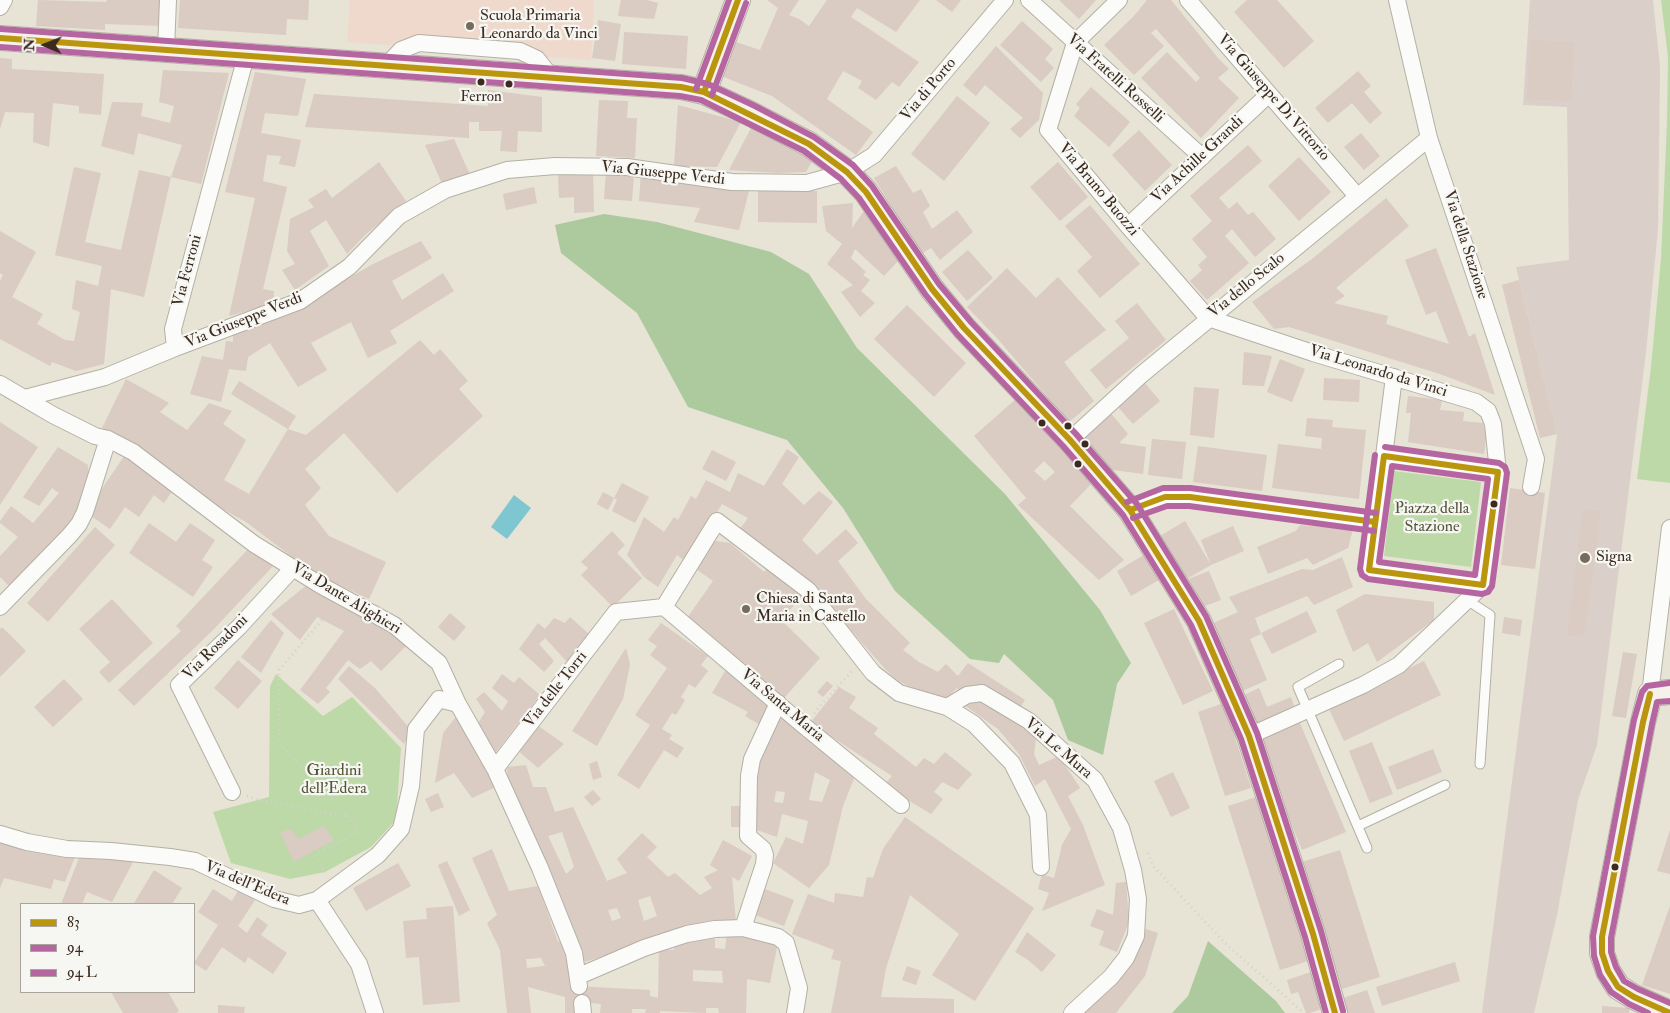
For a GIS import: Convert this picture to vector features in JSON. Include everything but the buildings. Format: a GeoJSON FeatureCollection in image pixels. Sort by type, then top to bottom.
{"type":"FeatureCollection","features":[{"type":"Feature","properties":{"kind":"main road"},"geometry":{"type":"LineString","coordinates":[[704,92],[738,0]]}},
{"type":"Feature","properties":{"kind":"main road"},"geometry":{"type":"LineString","coordinates":[[0,38],[681,87],[704,92],[809,144],[847,172],[866,192],[932,289],[964,328],[1070,440],[1130,510],[1198,621],[1249,736],[1313,934],[1335,1013]]}},
{"type":"Feature","properties":{"kind":"main road"},"geometry":{"type":"LineString","coordinates":[[1660,693],[1643,722],[1602,937],[1602,953],[1608,971],[1618,987],[1670,1013]]}},
{"type":"Feature","properties":{"kind":"street"},"geometry":{"type":"LineString","coordinates":[[0,7],[4,0]]}},
{"type":"Feature","properties":{"kind":"street"},"geometry":{"type":"LineString","coordinates":[[166,50],[168,0]]}},
{"type":"Feature","properties":{"kind":"street","name":"Via di Porto"},"geometry":{"type":"LineString","coordinates":[[847,172],[874,155],[1005,0]]}},
{"type":"Feature","properties":{"kind":"street","name":"Via Fratelli Rosselli"},"geometry":{"type":"LineString","coordinates":[[1029,0],[1202,157]]}},
{"type":"Feature","properties":{"kind":"street"},"geometry":{"type":"LineString","coordinates":[[1075,43],[1119,0]]}},
{"type":"Feature","properties":{"kind":"street","name":"Via Giuseppe Di Vittorio"},"geometry":{"type":"LineString","coordinates":[[1188,0],[1357,196]]}},
{"type":"Feature","properties":{"kind":"street","name":"Via della Stazione"},"geometry":{"type":"LineString","coordinates":[[1398,0],[1430,138],[1536,458],[1531,487]]}},
{"type":"Feature","properties":{"kind":"street","name":"Via Bruno Buozzi"},"geometry":{"type":"LineString","coordinates":[[1075,43],[1048,130],[1208,318]]}},
{"type":"Feature","properties":{"kind":"street","name":"Via Ferroni"},"geometry":{"type":"LineString","coordinates":[[175,348],[172,329],[246,56]]}},
{"type":"Feature","properties":{"kind":"street","name":"Via Achille Grandi"},"geometry":{"type":"LineString","coordinates":[[1128,226],[1269,94]]}},
{"type":"Feature","properties":{"kind":"street","name":"Via dello Scalo"},"geometry":{"type":"LineString","coordinates":[[1070,440],[1141,375],[1208,318],[1430,138]]}},
{"type":"Feature","properties":{"kind":"street","name":"Via Giuseppe Verdi"},"geometry":{"type":"LineString","coordinates":[[25,398],[105,377],[175,348],[300,301],[349,267],[399,216],[445,190],[507,170],[555,166],[627,167],[732,182],[807,183],[847,172]]}},
{"type":"Feature","properties":{"kind":"street","name":"Via Leonardo da Vinci"},"geometry":{"type":"LineString","coordinates":[[1208,318],[1313,353],[1476,402],[1488,411],[1493,424],[1498,472]]}},
{"type":"Feature","properties":{"kind":"street"},"geometry":{"type":"LineString","coordinates":[[1394,378],[1369,570],[1483,585]]}},
{"type":"Feature","properties":{"kind":"street"},"geometry":{"type":"LineString","coordinates":[[0,384],[25,398]]}},
{"type":"Feature","properties":{"kind":"street","name":"Via Dante Alighieri"},"geometry":{"type":"LineString","coordinates":[[25,398],[95,436],[108,439],[133,452],[254,544],[394,625],[439,662],[458,704],[495,769],[540,868],[574,952],[579,981],[644,948],[687,934],[715,929],[743,928]]}},
{"type":"Feature","properties":{"kind":"street"},"geometry":{"type":"LineString","coordinates":[[0,606],[79,524],[85,512],[108,439]]}},
{"type":"Feature","properties":{"kind":"street"},"geometry":{"type":"LineString","coordinates":[[1249,736],[1363,685],[1399,665],[1483,585],[1498,472],[1384,456]]}},
{"type":"Feature","properties":{"kind":"street"},"geometry":{"type":"LineString","coordinates":[[1130,510],[1165,497],[1190,497],[1375,522]]}},
{"type":"Feature","properties":{"kind":"street"},"geometry":{"type":"LineString","coordinates":[[664,607],[717,521],[808,590],[873,674],[900,693],[947,707],[974,724],[1012,763],[1038,816],[1041,867]]}},
{"type":"Feature","properties":{"kind":"street"},"geometry":{"type":"LineString","coordinates":[[1660,693],[1670,528]]}},
{"type":"Feature","properties":{"kind":"street","name":"Via Rosadoni"},"geometry":{"type":"LineString","coordinates":[[232,792],[179,686],[239,627],[294,568]]}},
{"type":"Feature","properties":{"kind":"street","name":"Via delle Torri"},"geometry":{"type":"LineString","coordinates":[[495,769],[616,612],[664,607]]}},
{"type":"Feature","properties":{"kind":"street","name":"Via Santa Maria"},"geometry":{"type":"LineString","coordinates":[[664,607],[901,805]]}},
{"type":"Feature","properties":{"kind":"street","name":"Via Le Mura"},"geometry":{"type":"LineString","coordinates":[[947,707],[967,694],[982,694],[1029,721],[1095,780],[1121,828],[1133,870],[1138,899],[1136,936],[1126,958],[1111,977],[1072,1013]]}},
{"type":"Feature","properties":{"kind":"street","name":"Via dell'Edera"},"geometry":{"type":"LineString","coordinates":[[0,834],[27,842],[67,848],[195,861],[274,899],[299,905],[317,900],[378,855],[401,829],[410,786],[416,729],[440,699],[458,704]]}},
{"type":"Feature","properties":{"kind":"street"},"geometry":{"type":"LineString","coordinates":[[778,703],[752,759],[748,776],[748,836],[763,849],[765,855],[764,864],[743,928],[778,937],[786,943],[799,988],[794,1013]]}},
{"type":"Feature","properties":{"kind":"street"},"geometry":{"type":"LineString","coordinates":[[317,900],[359,964],[375,1013]]}},
{"type":"Feature","properties":{"kind":"lane"},"geometry":{"type":"LineString","coordinates":[[1467,600],[1490,615],[1480,764]]}},
{"type":"Feature","properties":{"kind":"lane"},"geometry":{"type":"LineString","coordinates":[[1339,664],[1298,687],[1367,848]]}},
{"type":"Feature","properties":{"kind":"lane"},"geometry":{"type":"LineString","coordinates":[[1358,826],[1445,786]]}},
{"type":"Feature","properties":{"kind":"path"},"geometry":{"type":"LineString","coordinates":[[317,900],[325,872],[316,854],[357,832],[350,818],[279,744],[279,670],[322,620]]}},
{"type":"Feature","properties":{"kind":"path"},"geometry":{"type":"LineString","coordinates":[[803,725],[862,660]]}},
{"type":"Feature","properties":{"kind":"path"},"geometry":{"type":"LineString","coordinates":[[232,792],[259,800],[350,818]]}},
{"type":"Feature","properties":{"kind":"path"},"geometry":{"type":"LineString","coordinates":[[1146,848],[1153,866],[1225,943],[1304,1013]]}},
{"type":"Feature","properties":{"kind":"shaded area","name":"Scuola Primaria Leonardo da Vinci"},"geometry":{"type":"Polygon","coordinates":[[[350,0],[594,0],[591,60],[347,42],[350,0]]]}},
{"type":"Feature","properties":{"kind":"shaded area"},"geometry":{"type":"Polygon","coordinates":[[[1530,0],[1653,0],[1660,68],[1658,229],[1646,352],[1597,745],[1578,800],[1557,915],[1534,1013],[1482,1013],[1557,434],[1516,267],[1569,260],[1567,107],[1523,105],[1530,0]]]}},
{"type":"Feature","properties":{"kind":"green space"},"geometry":{"type":"Polygon","coordinates":[[[1661,0],[1670,0],[1670,483],[1637,479],[1651,367],[1661,259],[1668,57],[1661,0]]]}},
{"type":"Feature","properties":{"kind":"green space"},"geometry":{"type":"Polygon","coordinates":[[[604,214],[657,222],[771,252],[809,274],[857,348],[1005,494],[1100,610],[1131,663],[1117,684],[1103,755],[1068,740],[1053,700],[1004,654],[999,663],[970,659],[895,591],[843,508],[787,440],[688,407],[637,313],[561,253],[555,225],[604,214]]]}},
{"type":"Feature","properties":{"kind":"green space","name":"Piazza della Stazione"},"geometry":{"type":"Polygon","coordinates":[[[1394,471],[1481,482],[1471,567],[1384,556],[1394,471]]]}},
{"type":"Feature","properties":{"kind":"green space","name":"Giardini dell'Edera"},"geometry":{"type":"Polygon","coordinates":[[[276,674],[323,716],[352,697],[401,748],[396,820],[371,847],[325,872],[290,879],[231,863],[213,812],[269,797],[270,686],[276,674]]]}},
{"type":"Feature","properties":{"kind":"green space"},"geometry":{"type":"Polygon","coordinates":[[[1208,941],[1276,1001],[1285,1013],[1172,1013],[1188,996],[1208,941]]]}},
{"type":"Feature","properties":{"kind":"water"},"geometry":{"type":"Polygon","coordinates":[[[514,495],[531,508],[507,539],[491,527],[514,495]]]}},
{"type":"Feature","properties":{"kind":"transit line"},"geometry":{"type":"LineString","coordinates":[[696,89],[729,0]]}},
{"type":"Feature","properties":{"kind":"transit line","name":"83"},"geometry":{"type":"LineString","coordinates":[[704,92],[738,0]]}},
{"type":"Feature","properties":{"kind":"transit line","name":"94"},"geometry":{"type":"LineString","coordinates":[[712,95],[746,3]]}},
{"type":"Feature","properties":{"kind":"transit line"},"geometry":{"type":"LineString","coordinates":[[1,29],[682,78],[708,84],[755,106],[814,137],[853,165],[872,186],[939,284],[971,322],[1076,434],[1137,504],[1206,616],[1257,733],[1321,931],[1343,1011]]}},
{"type":"Feature","properties":{"kind":"transit line","name":"83"},"geometry":{"type":"LineString","coordinates":[[0,38],[681,87],[704,92],[809,144],[847,172],[866,192],[932,289],[964,328],[1070,440],[1130,510],[1199,621],[1249,736],[1313,934],[1335,1013]]}},
{"type":"Feature","properties":{"kind":"transit line","name":"94"},"geometry":{"type":"LineString","coordinates":[[0,47],[680,96],[701,100],[804,151],[841,179],[859,198],[925,294],[957,334],[1063,446],[1123,515],[1191,625],[1241,739],[1305,937],[1326,1013]]}},
{"type":"Feature","properties":{"kind":"transit line"},"geometry":{"type":"LineString","coordinates":[[1375,455],[1360,569],[1362,575],[1368,579],[1482,594],[1488,592],[1492,586],[1507,473],[1505,467],[1499,463],[1385,447]]}},
{"type":"Feature","properties":{"kind":"transit line","name":"83"},"geometry":{"type":"LineString","coordinates":[[1384,456],[1498,472],[1483,585],[1369,570],[1384,456]]}},
{"type":"Feature","properties":{"kind":"transit line","name":"94"},"geometry":{"type":"LineString","coordinates":[[1392,466],[1488,479],[1475,575],[1379,562],[1392,466]]}},
{"type":"Feature","properties":{"kind":"transit line"},"geometry":{"type":"LineString","coordinates":[[1127,502],[1163,488],[1190,488],[1376,513]]}},
{"type":"Feature","properties":{"kind":"transit line","name":"83"},"geometry":{"type":"LineString","coordinates":[[1130,510],[1165,497],[1190,497],[1375,522]]}},
{"type":"Feature","properties":{"kind":"transit line","name":"94"},"geometry":{"type":"LineString","coordinates":[[1133,518],[1167,506],[1189,506],[1374,531]]}},
{"type":"Feature","properties":{"kind":"transit line"},"geometry":{"type":"LineString","coordinates":[[1648,1013],[1629,1004],[1611,992],[1600,975],[1594,956],[1593,936],[1634,720],[1642,692],[1647,686],[1669,683]]}},
{"type":"Feature","properties":{"kind":"transit line","name":"83"},"geometry":{"type":"LineString","coordinates":[[1650,694],[1602,937],[1602,953],[1608,971],[1618,987],[1634,997],[1670,1013]]}},
{"type":"Feature","properties":{"kind":"transit line","name":"94"},"geometry":{"type":"LineString","coordinates":[[1670,701],[1657,702],[1611,938],[1611,952],[1616,967],[1624,981],[1670,1003]]}},
{"type":"Feature","properties":{"kind":"place","name":"Scuola Primaria Leonardo da Vinci"},"geometry":{"type":"Point","coordinates":[470,26]}},
{"type":"Feature","properties":{"kind":"place","name":"Ferron"},"geometry":{"type":"Point","coordinates":[481,82]}},
{"type":"Feature","properties":{"kind":"place","name":"Signa"},"geometry":{"type":"Point","coordinates":[1585,558]}},
{"type":"Feature","properties":{"kind":"place","name":"Chiesa di Santa Maria in Castello"},"geometry":{"type":"Point","coordinates":[746,609]}}]}
